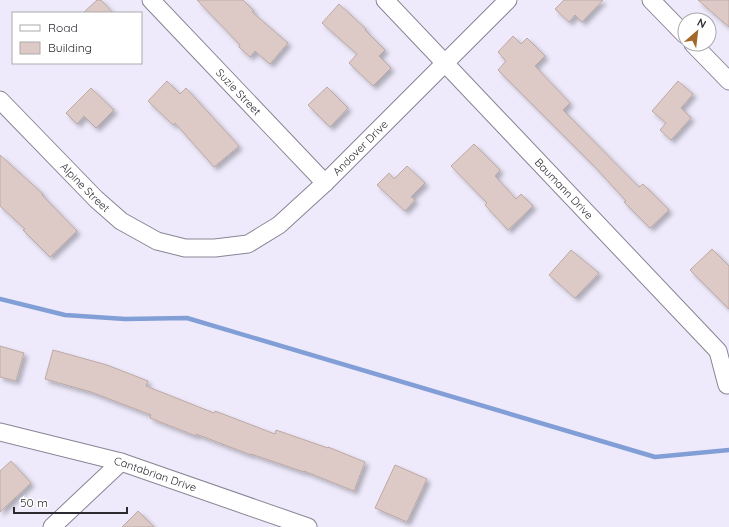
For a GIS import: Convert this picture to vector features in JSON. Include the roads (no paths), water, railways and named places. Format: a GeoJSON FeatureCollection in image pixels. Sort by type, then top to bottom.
{"type":"FeatureCollection","features":[{"type":"Feature","properties":{"kind":"street","name":"Suzie Street"},"geometry":{"type":"LineString","coordinates":[[151,0],[326,183]]}},
{"type":"Feature","properties":{"kind":"street","name":"Baumann Drive"},"geometry":{"type":"LineString","coordinates":[[385,0],[718,351],[727,385]]}},
{"type":"Feature","properties":{"kind":"street","name":"Andover Drive"},"geometry":{"type":"LineString","coordinates":[[189,248],[215,248],[248,244],[279,225],[326,183],[508,0]]}},
{"type":"Feature","properties":{"kind":"street"},"geometry":{"type":"LineString","coordinates":[[651,0],[677,27]]}},
{"type":"Feature","properties":{"kind":"street"},"geometry":{"type":"LineString","coordinates":[[701,52],[729,81]]}},
{"type":"Feature","properties":{"kind":"street","name":"Alpine Street"},"geometry":{"type":"LineString","coordinates":[[0,100],[96,199],[122,221],[158,240],[189,248]]}},
{"type":"Feature","properties":{"kind":"street","name":"Cantabrian Drive"},"geometry":{"type":"LineString","coordinates":[[0,432],[122,462],[308,527]]}},
{"type":"Feature","properties":{"kind":"street"},"geometry":{"type":"LineString","coordinates":[[52,527],[122,462]]}},
{"type":"Feature","properties":{"kind":"waterway"},"geometry":{"type":"LineString","coordinates":[[0,299],[65,315],[125,319],[187,318],[655,457],[729,450]]}}]}
